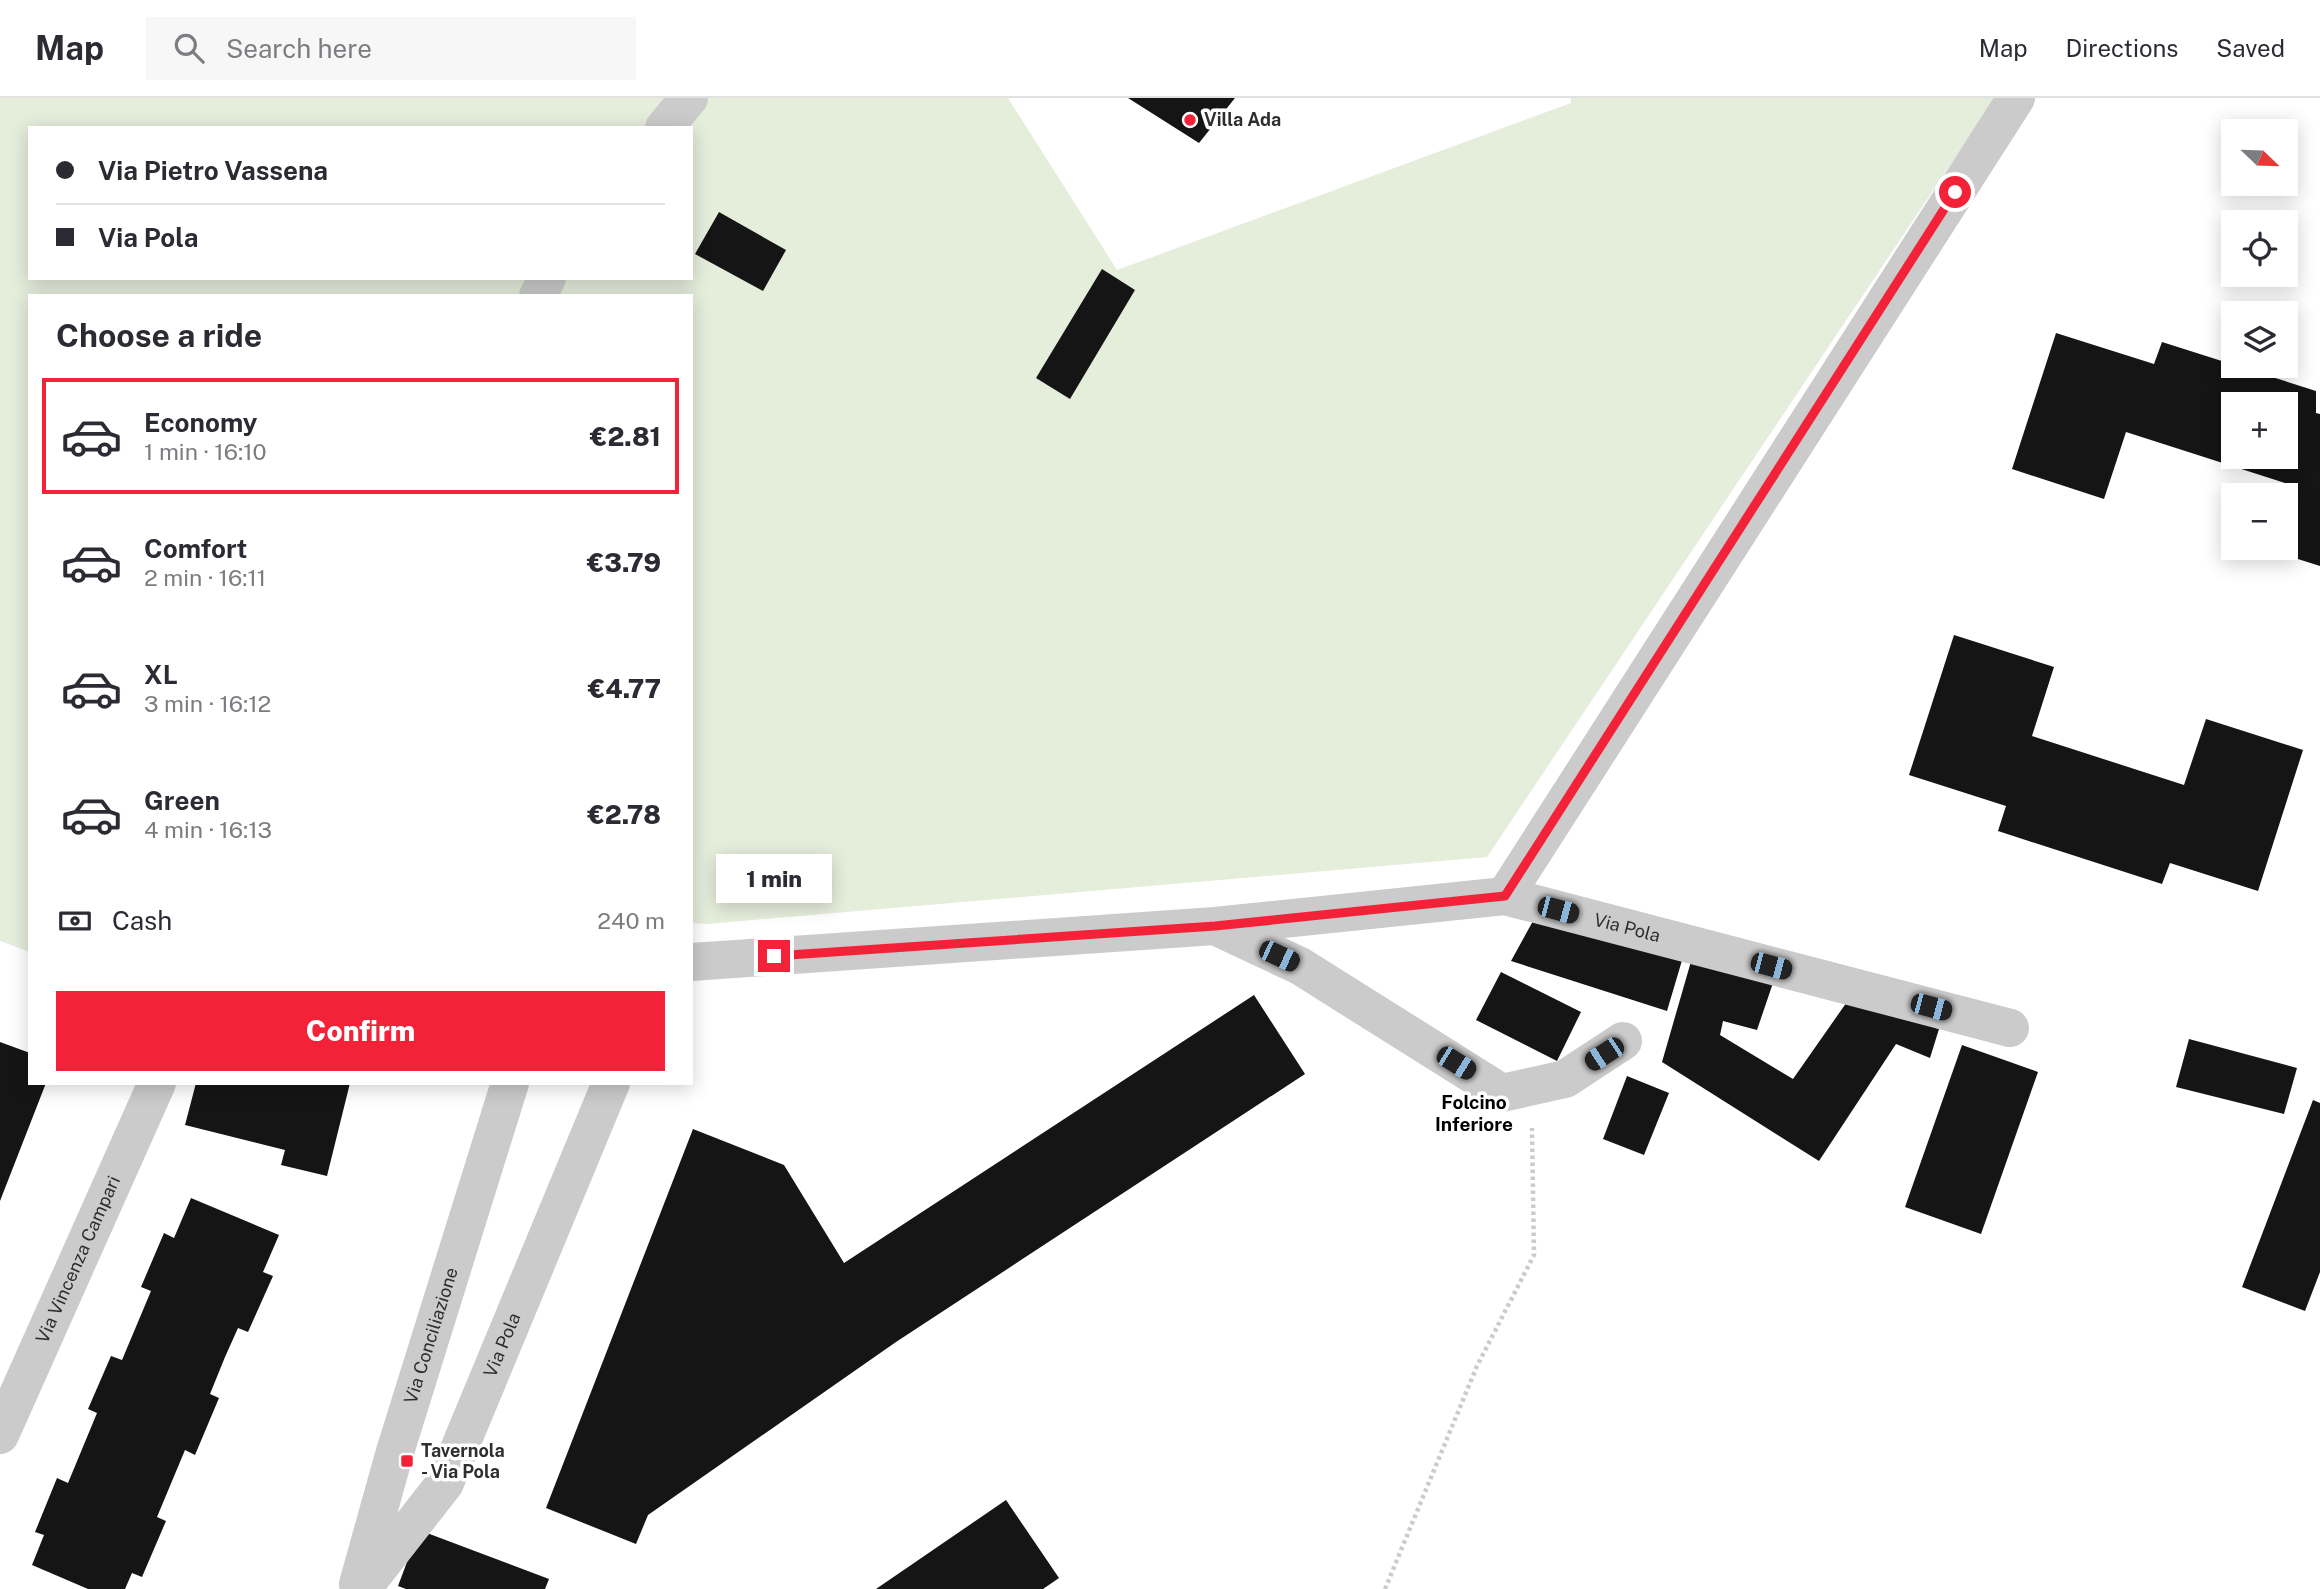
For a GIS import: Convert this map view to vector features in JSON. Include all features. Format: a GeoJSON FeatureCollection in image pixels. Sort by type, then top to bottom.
{"type":"FeatureCollection","features":[{"type":"Feature","properties":{"kind":"street"},"geometry":{"type":"LineString","coordinates":[[666,126],[689,98]]}},
{"type":"Feature","properties":{"kind":"street"},"geometry":{"type":"LineString","coordinates":[[1505,896],[2016,98]]}},
{"type":"Feature","properties":{"kind":"street","name":"Via Pola"},"geometry":{"type":"LineString","coordinates":[[693,961],[1215,926],[1505,896],[2011,1028]]}},
{"type":"Feature","properties":{"kind":"street"},"geometry":{"type":"LineString","coordinates":[[1215,926],[1300,966],[1502,1093],[1565,1079],[1623,1041]]}},
{"type":"Feature","properties":{"kind":"street","name":"Via Vincenza Campari"},"geometry":{"type":"LineString","coordinates":[[0,1435],[156,1085]]}},
{"type":"Feature","properties":{"kind":"street","name":"Via Conciliazione"},"geometry":{"type":"LineString","coordinates":[[359,1589],[394,1455],[509,1085]]}},
{"type":"Feature","properties":{"kind":"street","name":"Via Pola"},"geometry":{"type":"LineString","coordinates":[[359,1589],[445,1483],[610,1085]]}},
{"type":"Feature","properties":{"kind":"path"},"geometry":{"type":"LineString","coordinates":[[1385,1589],[1477,1366],[1534,1255],[1531,1087]]}},
{"type":"Feature","properties":{"kind":"green space"},"geometry":{"type":"Polygon","coordinates":[[[0,98],[1008,98],[1117,270],[1571,103],[1571,98],[1995,98],[1487,857],[693,923],[693,294],[28,294],[28,951],[0,941],[0,98]]]}},
{"type":"Feature","properties":{"kind":"building","name":"Villa Ada"},"geometry":{"type":"Polygon","coordinates":[[[1128,98],[1235,98],[1199,143],[1128,98]]]}},
{"type":"Feature","properties":{"kind":"building"},"geometry":{"type":"Polygon","coordinates":[[[719,212],[786,250],[763,291],[695,254],[719,212]]]}},
{"type":"Feature","properties":{"kind":"building"},"geometry":{"type":"Polygon","coordinates":[[[1102,269],[1135,290],[1070,399],[1036,378],[1102,269]]]}},
{"type":"Feature","properties":{"kind":"building"},"geometry":{"type":"Polygon","coordinates":[[[2056,333],[2154,364],[2162,342],[2221,361],[2221,378],[2275,378],[2316,391],[2316,413],[2320,414],[2320,566],[2298,559],[2298,483],[2285,483],[2241,469],[2298,469],[2298,392],[2221,392],[2221,462],[2126,432],[2104,499],[2012,469],[2056,333]]]}},
{"type":"Feature","properties":{"kind":"building"},"geometry":{"type":"Polygon","coordinates":[[[1954,635],[2054,667],[2032,736],[2184,785],[2206,719],[2303,750],[2258,891],[2170,863],[2162,884],[1998,831],[2006,806],[1909,775],[1954,635]]]}},
{"type":"Feature","properties":{"kind":"building"},"geometry":{"type":"Polygon","coordinates":[[[1533,921],[1683,957],[1667,1011],[1511,961],[1533,921]]]}},
{"type":"Feature","properties":{"kind":"building"},"geometry":{"type":"Polygon","coordinates":[[[1692,958],[1774,980],[1757,1030],[1723,1021],[1720,1035],[1793,1079],[1849,999],[1939,1029],[1930,1058],[1896,1044],[1819,1161],[1662,1062],[1692,958]]]}},
{"type":"Feature","properties":{"kind":"building"},"geometry":{"type":"Polygon","coordinates":[[[1501,972],[1581,1012],[1557,1061],[1476,1020],[1501,972]]]}},
{"type":"Feature","properties":{"kind":"building"},"geometry":{"type":"Polygon","coordinates":[[[1254,995],[1305,1074],[896,1342],[648,1515],[636,1544],[546,1508],[693,1129],[784,1165],[844,1263],[1254,995]]]}},
{"type":"Feature","properties":{"kind":"building"},"geometry":{"type":"Polygon","coordinates":[[[2189,1039],[2297,1068],[2284,1114],[2176,1087],[2189,1039]]]}},
{"type":"Feature","properties":{"kind":"building"},"geometry":{"type":"Polygon","coordinates":[[[0,1042],[28,1052],[28,1085],[45,1085],[0,1201],[0,1042]]]}},
{"type":"Feature","properties":{"kind":"building"},"geometry":{"type":"Polygon","coordinates":[[[1962,1045],[2038,1072],[1981,1234],[1905,1207],[1962,1045]]]}},
{"type":"Feature","properties":{"kind":"building"},"geometry":{"type":"Polygon","coordinates":[[[1627,1076],[1669,1093],[1644,1155],[1603,1139],[1627,1076]]]}},
{"type":"Feature","properties":{"kind":"building"},"geometry":{"type":"Polygon","coordinates":[[[195,1085],[350,1085],[327,1176],[281,1165],[285,1150],[185,1125],[195,1085]]]}},
{"type":"Feature","properties":{"kind":"building"},"geometry":{"type":"Polygon","coordinates":[[[2313,1100],[2320,1103],[2320,1272],[2305,1311],[2242,1287],[2313,1100]]]}},
{"type":"Feature","properties":{"kind":"building"},"geometry":{"type":"Polygon","coordinates":[[[191,1198],[279,1235],[263,1272],[273,1276],[248,1332],[238,1328],[225,1357],[210,1394],[219,1398],[195,1455],[185,1450],[157,1517],[166,1521],[142,1577],[132,1573],[125,1589],[88,1589],[32,1565],[44,1535],[35,1532],[57,1478],[68,1483],[97,1413],[88,1409],[111,1356],[122,1360],[151,1291],[141,1287],[164,1233],[174,1238],[191,1198]]]}},
{"type":"Feature","properties":{"kind":"building"},"geometry":{"type":"Polygon","coordinates":[[[1006,1500],[1059,1578],[1043,1589],[876,1589],[1006,1500]]]}},
{"type":"Feature","properties":{"kind":"building"},"geometry":{"type":"Polygon","coordinates":[[[419,1530],[549,1579],[545,1589],[406,1589],[398,1586],[419,1530]]]}},
{"type":"Feature","properties":{"kind":"place","name":"Villa Ada"},"geometry":{"type":"Point","coordinates":[1190,120]}},
{"type":"Feature","properties":{"kind":"place","name":"Tavernola - Via Pola"},"geometry":{"type":"Point","coordinates":[407,1461]}},
{"type":"Feature","properties":{"kind":"district","name":"Folcino Inferiore"},"geometry":{"type":"Point","coordinates":[1474,1113]}},
{"type":"Feature","properties":{"kind":"route"},"geometry":{"type":"LineString","coordinates":[[774,956],[1215,926],[1505,896],[1955,192]]}}]}
